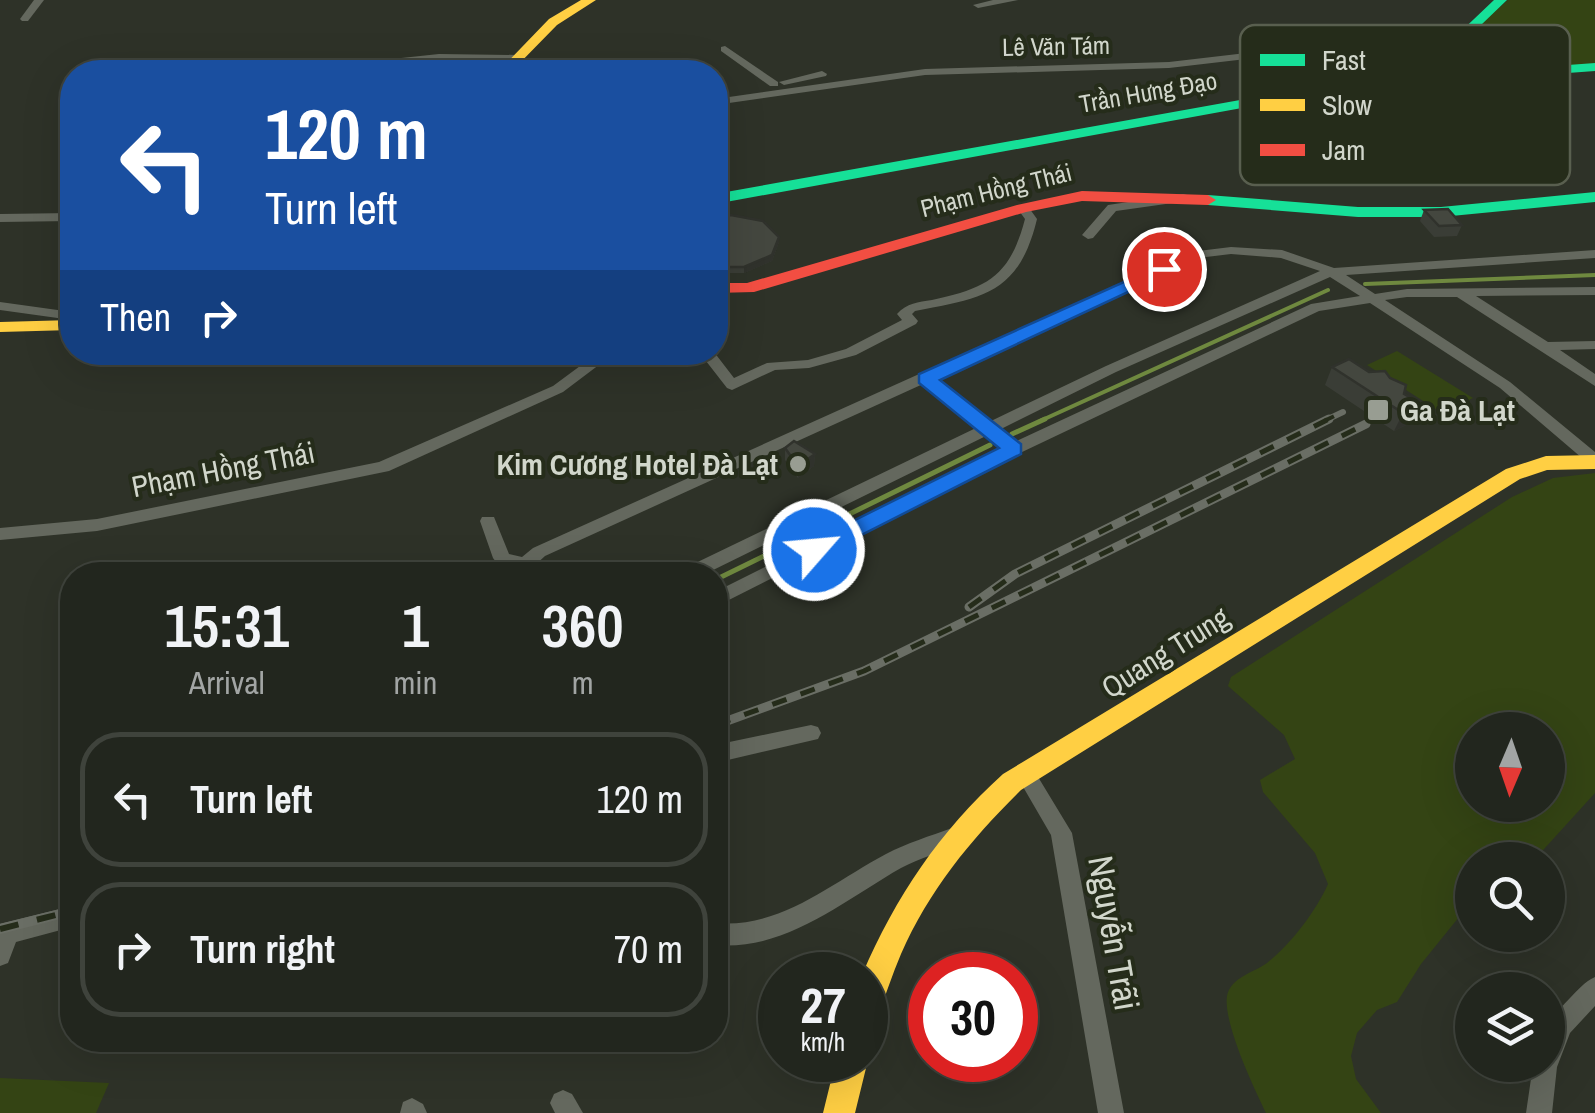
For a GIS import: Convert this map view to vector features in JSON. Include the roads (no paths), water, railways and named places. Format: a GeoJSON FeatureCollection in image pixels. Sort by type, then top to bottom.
{"type":"FeatureCollection","features":[{"type":"Feature","properties":{"kind":"main road"},"geometry":{"type":"LineString","coordinates":[[516,60],[553,22],[590,0]]}},
{"type":"Feature","properties":{"kind":"main road"},"geometry":{"type":"LineString","coordinates":[[1473,25],[1500,0]]}},
{"type":"Feature","properties":{"kind":"main road","name":"Trần Hưng Đạo"},"geometry":{"type":"LineString","coordinates":[[1570,68],[1595,67]]}},
{"type":"Feature","properties":{"kind":"main road","name":"Trần Hưng Đạo"},"geometry":{"type":"LineString","coordinates":[[728,197],[1240,106]]}},
{"type":"Feature","properties":{"kind":"main road","name":"Phạm Hồng Thái"},"geometry":{"type":"LineString","coordinates":[[728,288],[748,288],[1024,208],[1096,195],[1358,212],[1441,212],[1595,198]]}},
{"type":"Feature","properties":{"kind":"main road"},"geometry":{"type":"LineString","coordinates":[[0,327],[60,325]]}},
{"type":"Feature","properties":{"kind":"main road","name":"Quang Trung"},"geometry":{"type":"LineString","coordinates":[[886,952],[900,916],[952,838],[1025,773],[1513,474],[1546,463],[1595,461]]}},
{"type":"Feature","properties":{"kind":"main road"},"geometry":{"type":"LineString","coordinates":[[840,1113],[847,1082]]}},
{"type":"Feature","properties":{"kind":"street"},"geometry":{"type":"LineString","coordinates":[[25,19],[39,0]]}},
{"type":"Feature","properties":{"kind":"street"},"geometry":{"type":"LineString","coordinates":[[978,5],[1013,0]]}},
{"type":"Feature","properties":{"kind":"street"},"geometry":{"type":"LineString","coordinates":[[725,49],[774,84]]}},
{"type":"Feature","properties":{"kind":"street"},"geometry":{"type":"LineString","coordinates":[[404,60],[439,56],[471,60]]}},
{"type":"Feature","properties":{"kind":"street","name":"Lê Văn Tám"},"geometry":{"type":"LineString","coordinates":[[728,98],[926,72],[1169,65],[1240,57]]}},
{"type":"Feature","properties":{"kind":"street"},"geometry":{"type":"LineString","coordinates":[[728,96],[822,74]]}},
{"type":"Feature","properties":{"kind":"street"},"geometry":{"type":"LineString","coordinates":[[1088,235],[1112,208],[1183,198]]}},
{"type":"Feature","properties":{"kind":"street"},"geometry":{"type":"LineString","coordinates":[[716,365],[732,385],[772,366],[820,362],[884,339],[911,321],[904,314],[910,308],[988,292],[1026,247],[1032,219],[1024,208]]}},
{"type":"Feature","properties":{"kind":"street"},"geometry":{"type":"LineString","coordinates":[[0,218],[60,217]]}},
{"type":"Feature","properties":{"kind":"street"},"geometry":{"type":"LineString","coordinates":[[531,562],[539,552],[1195,255],[1225,250],[1276,251],[1305,258],[1332,272],[1505,385],[1595,461]]}},
{"type":"Feature","properties":{"kind":"street"},"geometry":{"type":"LineString","coordinates":[[714,562],[1125,362],[1332,272],[1595,254]]}},
{"type":"Feature","properties":{"kind":"street"},"geometry":{"type":"LineString","coordinates":[[728,593],[1014,449],[1316,307],[1368,296],[1595,291]]}},
{"type":"Feature","properties":{"kind":"street"},"geometry":{"type":"LineString","coordinates":[[1460,292],[1595,381]]}},
{"type":"Feature","properties":{"kind":"street"},"geometry":{"type":"LineString","coordinates":[[0,306],[60,314]]}},
{"type":"Feature","properties":{"kind":"street"},"geometry":{"type":"LineString","coordinates":[[1546,346],[1595,346]]}},
{"type":"Feature","properties":{"kind":"street","name":"Phạm Hồng Thái"},"geometry":{"type":"LineString","coordinates":[[0,534],[97,526],[383,466],[558,389],[592,365]]}},
{"type":"Feature","properties":{"kind":"street"},"geometry":{"type":"LineString","coordinates":[[926,378],[1014,449]]}},
{"type":"Feature","properties":{"kind":"street"},"geometry":{"type":"LineString","coordinates":[[488,521],[502,558],[509,562]]}},
{"type":"Feature","properties":{"kind":"street"},"geometry":{"type":"LineString","coordinates":[[728,751],[811,733]]}},
{"type":"Feature","properties":{"kind":"street","name":"Nguyễn Trãi"},"geometry":{"type":"LineString","coordinates":[[1025,773],[1061,834],[1111,1113]]}},
{"type":"Feature","properties":{"kind":"street"},"geometry":{"type":"LineString","coordinates":[[728,934],[747,934],[781,925],[898,858],[952,838]]}},
{"type":"Feature","properties":{"kind":"street"},"geometry":{"type":"LineString","coordinates":[[2,941],[60,920]]}},
{"type":"Feature","properties":{"kind":"street"},"geometry":{"type":"LineString","coordinates":[[1565,1021],[1595,988]]}},
{"type":"Feature","properties":{"kind":"street"},"geometry":{"type":"LineString","coordinates":[[1539,1113],[1543,1082]]}},
{"type":"Feature","properties":{"kind":"waterway"},"geometry":{"type":"LineString","coordinates":[[1365,284],[1595,275]]}},
{"type":"Feature","properties":{"kind":"waterway"},"geometry":{"type":"LineString","coordinates":[[1040,421],[1328,290]]}},
{"type":"Feature","properties":{"kind":"waterway"},"geometry":{"type":"LineString","coordinates":[[1012,434],[1045,419]]}},
{"type":"Feature","properties":{"kind":"waterway"},"geometry":{"type":"LineString","coordinates":[[728,574],[990,445]]}},
{"type":"Feature","properties":{"kind":"railway"},"geometry":{"type":"LineString","coordinates":[[1324,421],[1343,412]]}},
{"type":"Feature","properties":{"kind":"railway"},"geometry":{"type":"LineString","coordinates":[[969,607],[1015,574],[1329,419]]}},
{"type":"Feature","properties":{"kind":"railway"},"geometry":{"type":"LineString","coordinates":[[728,721],[864,671],[1366,424]]}},
{"type":"Feature","properties":{"kind":"railway"},"geometry":{"type":"LineString","coordinates":[[0,929],[60,914]]}},
{"type":"Feature","properties":{"kind":"place","name":"Ga Đà Lạt"},"geometry":{"type":"Point","coordinates":[1378,410]}},
{"type":"Feature","properties":{"kind":"place","name":"Kim Cương Hotel Đà Lạt"},"geometry":{"type":"Point","coordinates":[798,464]}}]}
